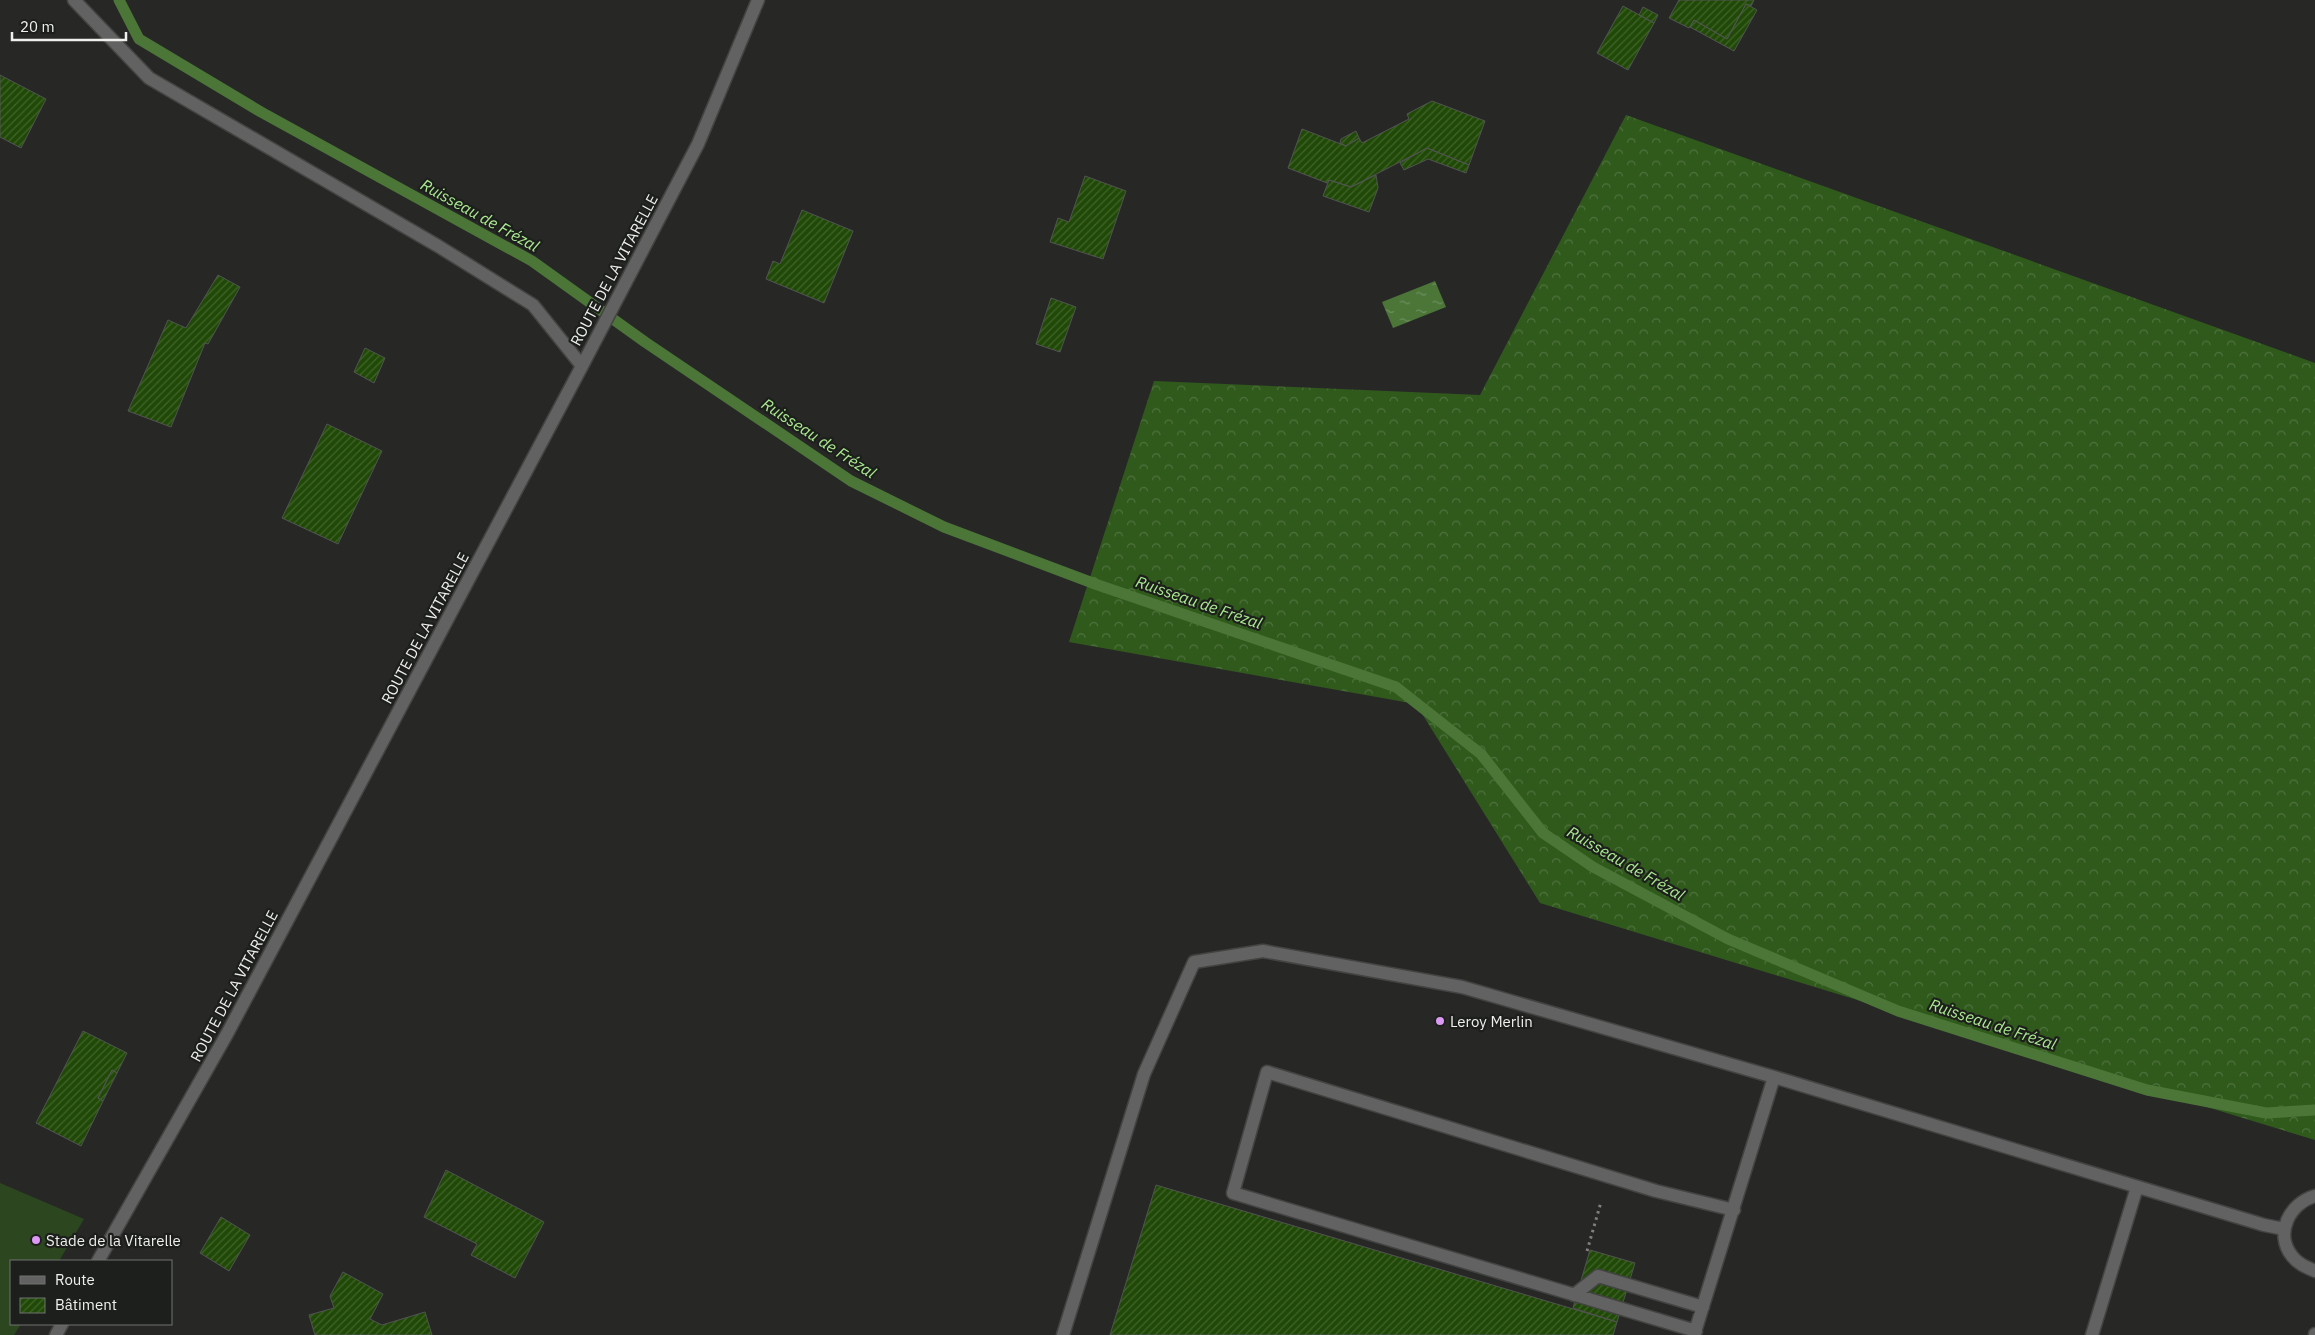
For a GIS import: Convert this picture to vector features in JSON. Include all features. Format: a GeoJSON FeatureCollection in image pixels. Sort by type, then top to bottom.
{"type":"FeatureCollection","features":[{"type":"Feature","properties":{"kind":"street"},"geometry":{"type":"LineString","coordinates":[[74,0],[149,78],[438,246],[533,305],[582,366]]}},
{"type":"Feature","properties":{"kind":"street","name":"ROUTE DE LA VITARELLE"},"geometry":{"type":"LineString","coordinates":[[99,1260],[227,1034],[621,292],[698,144],[758,0]]}},
{"type":"Feature","properties":{"kind":"street"},"geometry":{"type":"LineString","coordinates":[[1064,1335],[1144,1074],[1194,962],[1263,951],[1462,987],[1709,1060],[1774,1077],[2136,1187],[2284,1229]]}},
{"type":"Feature","properties":{"kind":"street"},"geometry":{"type":"LineString","coordinates":[[1734,1210],[1656,1191],[1268,1072],[1233,1193],[1695,1333],[1734,1210],[1774,1077]]}},
{"type":"Feature","properties":{"kind":"street"},"geometry":{"type":"LineString","coordinates":[[2092,1335],[2136,1187]]}},
{"type":"Feature","properties":{"kind":"street"},"geometry":{"type":"LineString","coordinates":[[2315,1196],[2299,1203],[2289,1214],[2284,1229],[2285,1243],[2292,1256],[2302,1265],[2315,1271]]}},
{"type":"Feature","properties":{"kind":"street"},"geometry":{"type":"LineString","coordinates":[[1574,1295],[1598,1276],[1703,1306]]}},
{"type":"Feature","properties":{"kind":"path"},"geometry":{"type":"LineString","coordinates":[[1587,1251],[1604,1194]]}},
{"type":"Feature","properties":{"kind":"green space"},"geometry":{"type":"Polygon","coordinates":[[[1626,115],[2315,363],[2315,1140],[1540,903],[1416,704],[1069,642],[1154,381],[1480,395],[1626,115]]]}},
{"type":"Feature","properties":{"kind":"shaded area","name":"Stade de la Vitarelle"},"geometry":{"type":"Polygon","coordinates":[[[0,1183],[84,1219],[60,1260],[10,1260],[10,1325],[20,1325],[14,1335],[0,1335],[0,1183]]]}},
{"type":"Feature","properties":{"kind":"water"},"geometry":{"type":"Polygon","coordinates":[[[1435,281],[1446,307],[1393,328],[1382,302],[1435,281]]]}},
{"type":"Feature","properties":{"kind":"building"},"geometry":{"type":"Polygon","coordinates":[[[1679,0],[1754,0],[1751,6],[1746,4],[1727,39],[1694,20],[1689,28],[1669,18],[1679,0]]]}},
{"type":"Feature","properties":{"kind":"building"},"geometry":{"type":"Polygon","coordinates":[[[1746,4],[1757,10],[1734,51],[1690,27],[1694,20],[1727,39],[1746,4]]]}},
{"type":"Feature","properties":{"kind":"building"},"geometry":{"type":"Polygon","coordinates":[[[1623,6],[1654,23],[1628,70],[1597,53],[1623,6]]]}},
{"type":"Feature","properties":{"kind":"building"},"geometry":{"type":"Polygon","coordinates":[[[1643,7],[1658,15],[1654,23],[1639,15],[1643,7]]]}},
{"type":"Feature","properties":{"kind":"building"},"geometry":{"type":"Polygon","coordinates":[[[0,75],[46,99],[21,148],[0,137],[0,75]]]}},
{"type":"Feature","properties":{"kind":"building"},"geometry":{"type":"Polygon","coordinates":[[[1432,101],[1485,121],[1469,165],[1427,148],[1351,187],[1329,180],[1327,183],[1288,168],[1302,129],[1346,146],[1359,138],[1362,143],[1409,119],[1407,114],[1432,101]]]}},
{"type":"Feature","properties":{"kind":"building"},"geometry":{"type":"Polygon","coordinates":[[[1356,131],[1359,138],[1346,146],[1340,143],[1341,139],[1356,131]]]}},
{"type":"Feature","properties":{"kind":"building"},"geometry":{"type":"Polygon","coordinates":[[[1427,148],[1469,165],[1466,173],[1428,159],[1404,170],[1400,163],[1427,148]]]}},
{"type":"Feature","properties":{"kind":"building"},"geometry":{"type":"Polygon","coordinates":[[[1376,175],[1378,188],[1369,212],[1323,196],[1329,180],[1351,187],[1376,175]]]}},
{"type":"Feature","properties":{"kind":"building"},"geometry":{"type":"Polygon","coordinates":[[[1085,176],[1126,191],[1103,259],[1050,242],[1058,218],[1069,222],[1085,176]]]}},
{"type":"Feature","properties":{"kind":"building"},"geometry":{"type":"Polygon","coordinates":[[[802,210],[853,231],[824,303],[766,279],[773,261],[780,264],[802,210]]]}},
{"type":"Feature","properties":{"kind":"building"},"geometry":{"type":"Polygon","coordinates":[[[218,275],[240,287],[208,344],[205,343],[171,427],[128,411],[168,320],[186,328],[218,275]]]}},
{"type":"Feature","properties":{"kind":"building"},"geometry":{"type":"Polygon","coordinates":[[[1051,298],[1076,307],[1060,352],[1036,344],[1051,298]]]}},
{"type":"Feature","properties":{"kind":"building"},"geometry":{"type":"Polygon","coordinates":[[[365,348],[385,358],[374,383],[354,372],[365,348]]]}},
{"type":"Feature","properties":{"kind":"building"},"geometry":{"type":"Polygon","coordinates":[[[327,424],[382,451],[338,544],[282,518],[327,424]]]}},
{"type":"Feature","properties":{"kind":"building"},"geometry":{"type":"Polygon","coordinates":[[[83,1031],[127,1053],[117,1073],[112,1070],[98,1098],[103,1101],[81,1146],[36,1123],[83,1031]]]}},
{"type":"Feature","properties":{"kind":"building"},"geometry":{"type":"Polygon","coordinates":[[[112,1070],[117,1073],[103,1101],[98,1098],[112,1070]]]}},
{"type":"Feature","properties":{"kind":"building"},"geometry":{"type":"Polygon","coordinates":[[[446,1170],[544,1222],[515,1278],[471,1255],[477,1244],[424,1217],[446,1170]]]}},
{"type":"Feature","properties":{"kind":"building"},"geometry":{"type":"Polygon","coordinates":[[[1156,1185],[1617,1322],[1613,1335],[1110,1335],[1156,1185]]]}},
{"type":"Feature","properties":{"kind":"building"},"geometry":{"type":"Polygon","coordinates":[[[221,1217],[250,1235],[229,1271],[200,1253],[221,1217]]]}},
{"type":"Feature","properties":{"kind":"building"},"geometry":{"type":"Polygon","coordinates":[[[1590,1250],[1635,1263],[1617,1322],[1573,1308],[1590,1250]]]}},
{"type":"Feature","properties":{"kind":"building"},"geometry":{"type":"Polygon","coordinates":[[[343,1272],[383,1294],[370,1319],[382,1325],[425,1312],[432,1335],[315,1335],[309,1315],[334,1308],[330,1296],[343,1272]]]}},
{"type":"Feature","properties":{"kind":"waterway","name":"Ruisseau de Frézal"},"geometry":{"type":"LineString","coordinates":[[119,0],[139,39],[261,112],[532,261],[645,342],[851,481],[944,527],[1098,585],[1396,687],[1481,754],[1543,833],[1593,867],[1728,939],[1898,1011],[2147,1090],[2266,1113],[2315,1110]]}},
{"type":"Feature","properties":{"kind":"place","name":"Leroy Merlin"},"geometry":{"type":"Point","coordinates":[1440,1021]}},
{"type":"Feature","properties":{"kind":"place","name":"Stade de la Vitarelle"},"geometry":{"type":"Point","coordinates":[36,1240]}}]}
